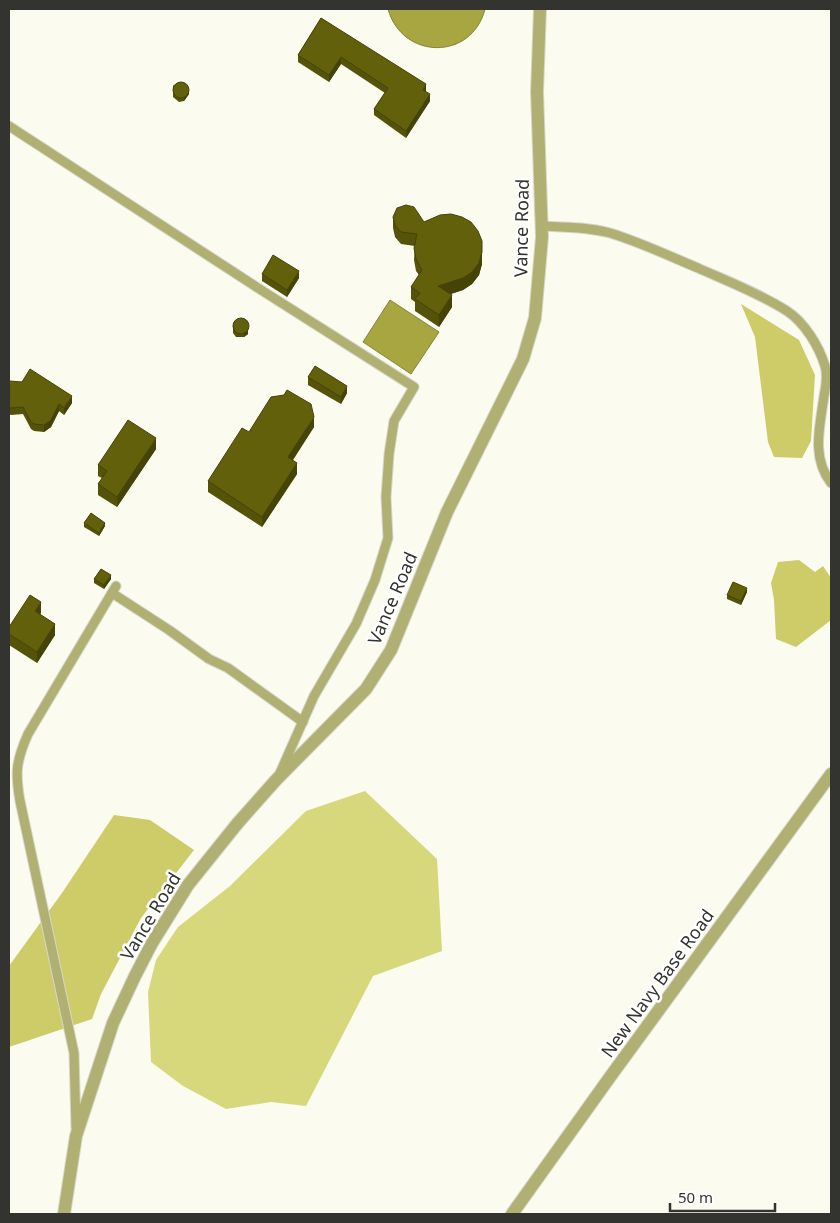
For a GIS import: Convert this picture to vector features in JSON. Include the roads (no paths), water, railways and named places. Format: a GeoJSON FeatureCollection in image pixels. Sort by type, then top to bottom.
{"type":"FeatureCollection","features":[{"type":"Feature","properties":{"kind":"street","name":"Vance Road"},"geometry":{"type":"LineString","coordinates":[[64,1214],[76,1136],[113,1023],[152,943],[188,885],[237,824],[276,780],[366,688],[391,650],[447,512],[523,358],[535,318],[542,226],[537,92],[540,9]]}},
{"type":"Feature","properties":{"kind":"street","name":"New Navy Base Road"},"geometry":{"type":"LineString","coordinates":[[512,1214],[831,774]]}},
{"type":"Feature","properties":{"kind":"lane"},"geometry":{"type":"LineString","coordinates":[[9,126],[414,387],[394,421],[389,454],[386,497],[388,538],[375,580],[356,624],[314,696],[276,780]]}},
{"type":"Feature","properties":{"kind":"lane"},"geometry":{"type":"LineString","coordinates":[[542,226],[580,228],[609,233],[646,246],[745,288],[788,311],[804,327],[817,346],[826,367],[826,383],[819,430],[819,458],[824,474],[831,483]]}},
{"type":"Feature","properties":{"kind":"lane"},"geometry":{"type":"LineString","coordinates":[[76,1136],[74,1053],[16,777],[19,753],[28,734],[114,590],[209,659],[228,668],[303,722]]}}]}
